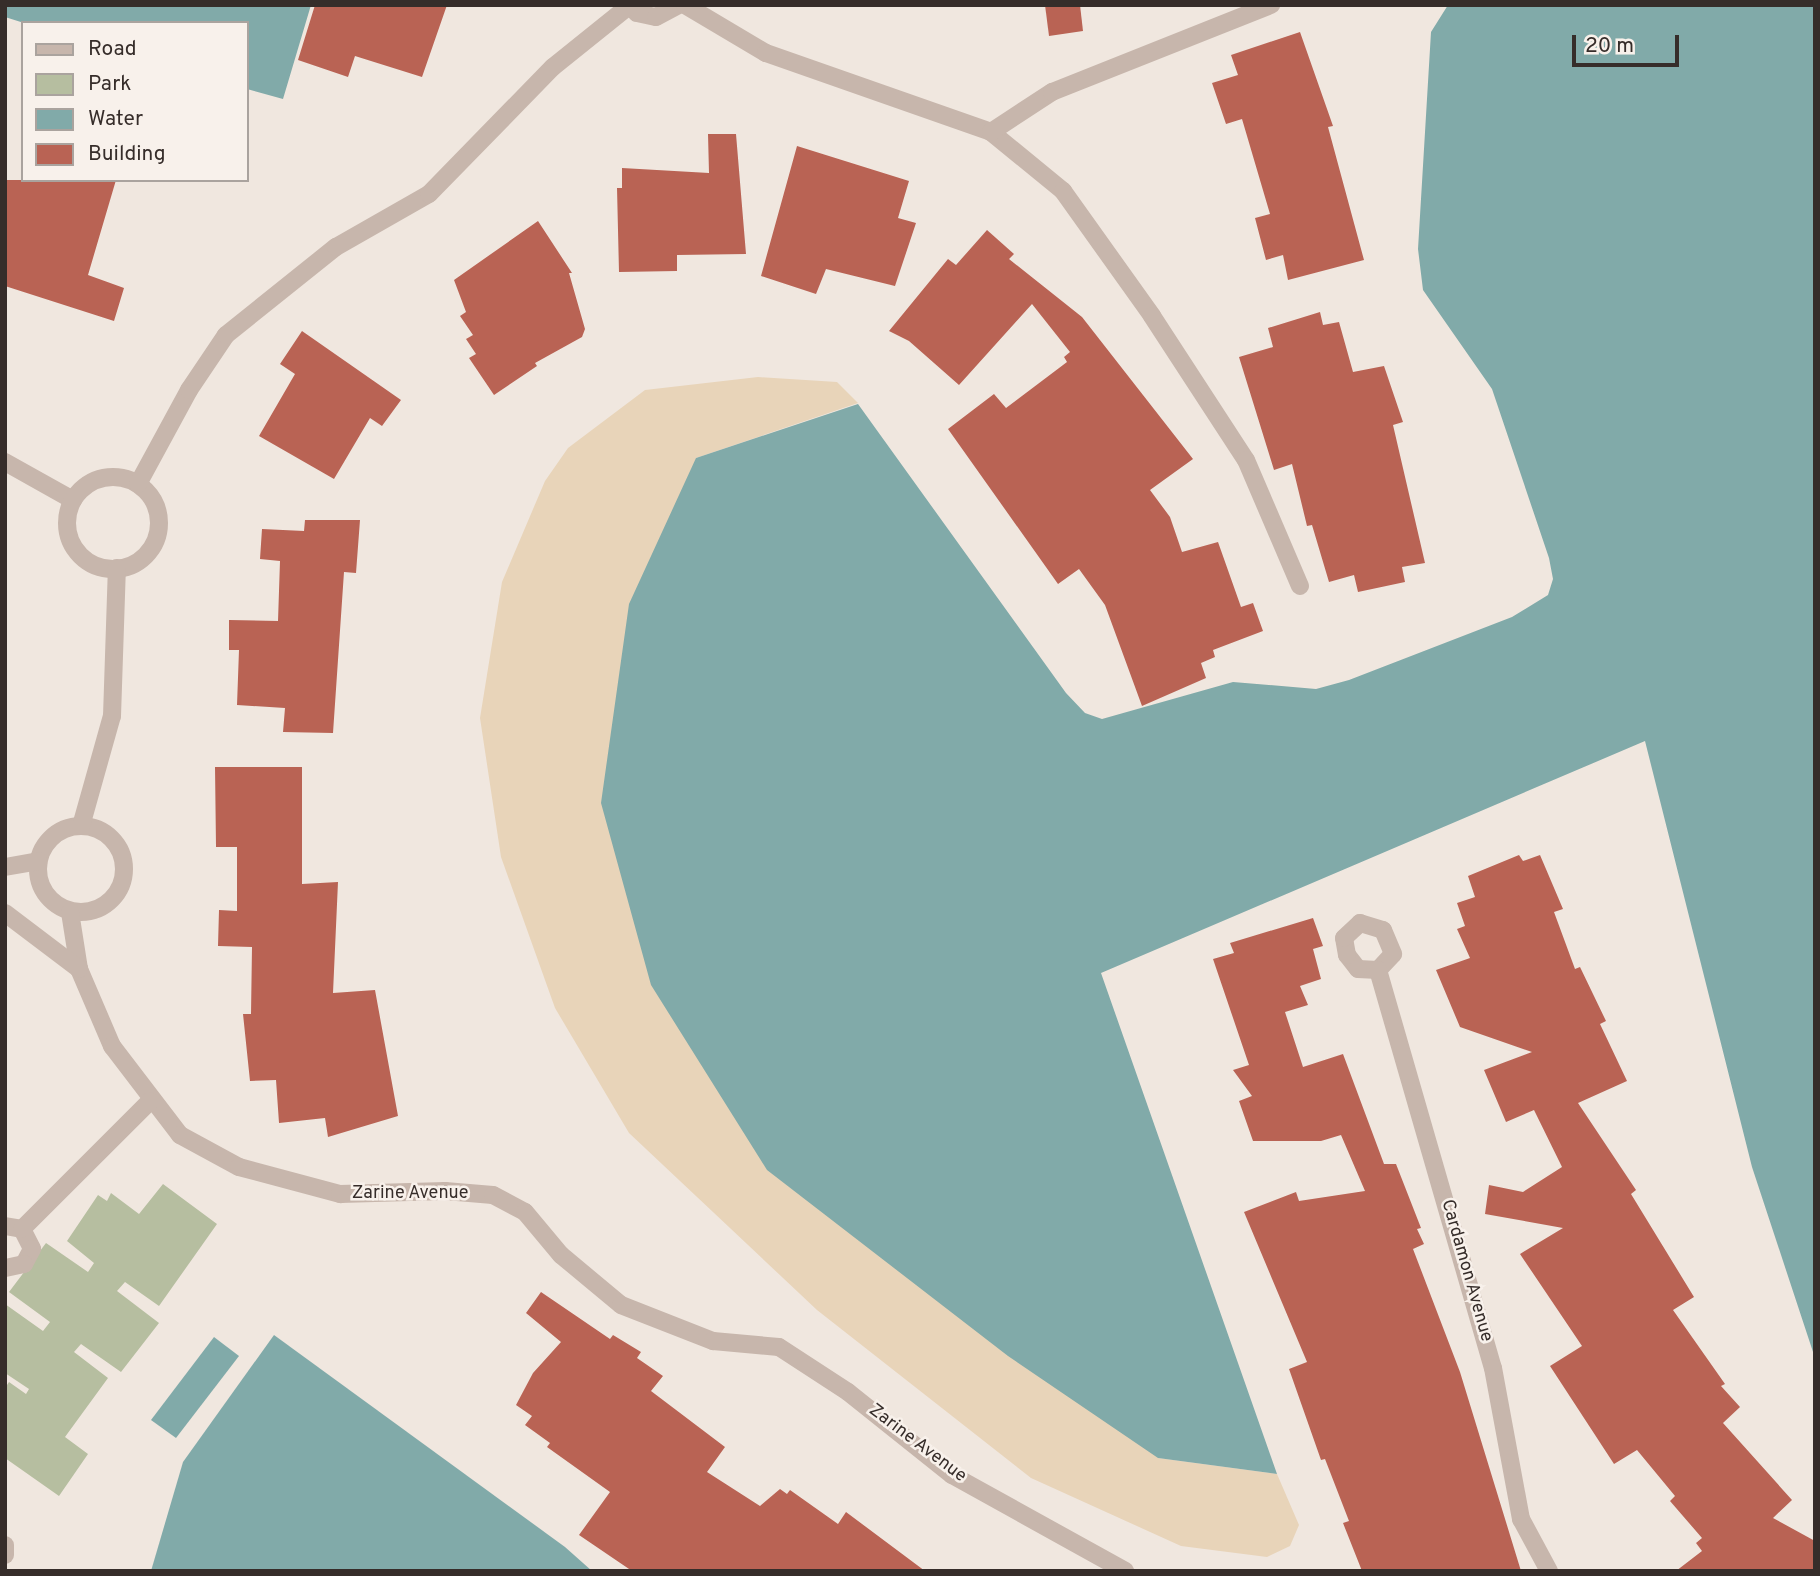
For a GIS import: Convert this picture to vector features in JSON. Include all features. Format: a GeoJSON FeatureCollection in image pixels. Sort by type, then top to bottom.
{"type":"FeatureCollection","features":[{"type":"Feature","properties":{"kind":"street"},"geometry":{"type":"LineString","coordinates":[[138,484],[188,390],[226,335],[336,247],[429,194],[553,68],[629,6],[656,17],[679,5]]}},
{"type":"Feature","properties":{"kind":"street"},"geometry":{"type":"LineString","coordinates":[[685,5],[766,53],[991,132],[1063,191],[1152,316],[1246,460],[1300,586]]}},
{"type":"Feature","properties":{"kind":"street"},"geometry":{"type":"LineString","coordinates":[[991,132],[1052,92],[1271,5]]}},
{"type":"Feature","properties":{"kind":"street"},"geometry":{"type":"LineString","coordinates":[[5,462],[73,500]]}},
{"type":"Feature","properties":{"kind":"street"},"geometry":{"type":"LineString","coordinates":[[125,478],[138,484],[158,510],[158,534],[146,555],[117,568],[103,567],[78,552],[67,526],[73,500],[97,480],[125,478]]}},
{"type":"Feature","properties":{"kind":"street"},"geometry":{"type":"LineString","coordinates":[[81,826],[112,716],[117,568]]}},
{"type":"Feature","properties":{"kind":"street"},"geometry":{"type":"LineString","coordinates":[[81,826],[108,835],[118,846],[125,874],[112,901],[85,913],[70,912],[58,906],[41,886],[38,860],[54,836],[81,826]]}},
{"type":"Feature","properties":{"kind":"street"},"geometry":{"type":"LineString","coordinates":[[5,867],[38,860]]}},
{"type":"Feature","properties":{"kind":"street","name":"Zarine Avenue"},"geometry":{"type":"LineString","coordinates":[[70,912],[79,969],[112,1046],[150,1101],[180,1135],[239,1167],[340,1194],[445,1191],[493,1195],[525,1212],[561,1255],[621,1305],[713,1340],[779,1347],[848,1392],[952,1475],[1125,1571]]}},
{"type":"Feature","properties":{"kind":"street"},"geometry":{"type":"LineString","coordinates":[[5,913],[79,969]]}},
{"type":"Feature","properties":{"kind":"street","name":"Cardamon Avenue"},"geometry":{"type":"LineString","coordinates":[[1378,970],[1493,1367],[1521,1519],[1549,1571]]}},
{"type":"Feature","properties":{"kind":"street"},"geometry":{"type":"LineString","coordinates":[[5,1268],[17,1268],[29,1258],[31,1241],[14,1227],[150,1101]]}},
{"type":"Feature","properties":{"kind":"street"},"geometry":{"type":"LineString","coordinates":[[5,1545],[5,1555]]}},
{"type":"Feature","properties":{"kind":"green space"},"geometry":{"type":"Polygon","coordinates":[[[163,1184],[217,1224],[159,1306],[125,1282],[117,1291],[159,1323],[121,1372],[81,1344],[74,1352],[108,1378],[65,1437],[88,1454],[59,1496],[5,1458],[5,1388],[9,1382],[26,1394],[29,1389],[5,1373],[5,1304],[43,1331],[50,1322],[9,1292],[46,1243],[88,1272],[94,1263],[67,1241],[98,1195],[107,1201],[111,1193],[139,1214],[163,1184]]]}},
{"type":"Feature","properties":{"kind":"sand"},"geometry":{"type":"Polygon","coordinates":[[[758,377],[837,382],[858,403],[696,458],[1158,1458],[1277,1474],[1299,1525],[1290,1546],[1267,1557],[1181,1546],[1031,1478],[817,1310],[629,1133],[555,1008],[501,857],[480,718],[502,582],[545,481],[568,448],[645,390],[758,377]]]}},
{"type":"Feature","properties":{"kind":"water"},"geometry":{"type":"Polygon","coordinates":[[[5,5],[311,5],[283,99],[248,89],[248,21],[21,22],[5,17],[5,5]]]}},
{"type":"Feature","properties":{"kind":"water"},"geometry":{"type":"Polygon","coordinates":[[[1448,5],[1815,5],[1815,1358],[1752,1167],[1645,741],[1101,973],[1277,1474],[1158,1458],[1008,1356],[767,1170],[651,985],[601,803],[629,604],[696,458],[858,404],[1066,693],[1085,713],[1102,719],[1233,682],[1316,689],[1349,680],[1512,617],[1548,595],[1553,579],[1549,558],[1492,389],[1423,290],[1418,249],[1431,32],[1448,5]]]}},
{"type":"Feature","properties":{"kind":"water"},"geometry":{"type":"Polygon","coordinates":[[[274,1335],[565,1547],[592,1571],[151,1571],[183,1462],[274,1335]]]}},
{"type":"Feature","properties":{"kind":"water"},"geometry":{"type":"Polygon","coordinates":[[[214,1337],[239,1356],[176,1438],[151,1420],[214,1337]]]}},
{"type":"Feature","properties":{"kind":"building"},"geometry":{"type":"Polygon","coordinates":[[[315,5],[447,5],[422,77],[355,56],[348,77],[298,60],[315,5]]]}},
{"type":"Feature","properties":{"kind":"building"},"geometry":{"type":"Polygon","coordinates":[[[1045,5],[1080,5],[1083,31],[1049,36],[1045,5]]]}},
{"type":"Feature","properties":{"kind":"building"},"geometry":{"type":"Polygon","coordinates":[[[1300,32],[1333,126],[1328,127],[1364,260],[1288,280],[1283,255],[1266,260],[1255,218],[1270,214],[1242,119],[1226,124],[1212,83],[1238,75],[1231,55],[1300,32]]]}},
{"type":"Feature","properties":{"kind":"building"},"geometry":{"type":"Polygon","coordinates":[[[708,134],[736,134],[746,254],[677,255],[677,271],[619,272],[617,188],[622,188],[622,168],[709,173],[708,134]]]}},
{"type":"Feature","properties":{"kind":"building"},"geometry":{"type":"Polygon","coordinates":[[[797,146],[909,181],[898,218],[916,223],[895,286],[826,269],[816,294],[761,276],[797,146]]]}},
{"type":"Feature","properties":{"kind":"building"},"geometry":{"type":"Polygon","coordinates":[[[5,180],[115,182],[88,275],[124,288],[114,321],[5,286],[5,180]]]}},
{"type":"Feature","properties":{"kind":"building"},"geometry":{"type":"Polygon","coordinates":[[[538,221],[572,273],[569,273],[585,329],[582,337],[535,363],[537,366],[494,395],[469,358],[476,354],[466,339],[473,335],[460,316],[466,312],[454,280],[538,221]]]}},
{"type":"Feature","properties":{"kind":"building"},"geometry":{"type":"Polygon","coordinates":[[[987,230],[1014,254],[1009,259],[1082,317],[1193,459],[1150,490],[1170,517],[1182,552],[1218,542],[1241,607],[1253,603],[1263,631],[1213,650],[1215,657],[1201,663],[1206,678],[1142,706],[1105,605],[1079,569],[1058,584],[948,429],[994,394],[1006,408],[1067,362],[1064,357],[1070,352],[1032,304],[959,385],[909,341],[889,331],[948,259],[956,265],[987,230]]]}},
{"type":"Feature","properties":{"kind":"building"},"geometry":{"type":"Polygon","coordinates":[[[1320,312],[1323,325],[1339,322],[1353,372],[1384,366],[1403,422],[1393,425],[1425,563],[1402,567],[1405,582],[1358,592],[1354,575],[1329,582],[1312,525],[1307,526],[1292,464],[1274,470],[1239,357],[1273,347],[1268,328],[1320,312]]]}},
{"type":"Feature","properties":{"kind":"building"},"geometry":{"type":"Polygon","coordinates":[[[302,331],[401,400],[382,426],[370,418],[334,479],[259,436],[295,374],[280,364],[302,331]]]}},
{"type":"Feature","properties":{"kind":"building"},"geometry":{"type":"Polygon","coordinates":[[[305,520],[360,520],[356,573],[344,572],[333,733],[283,732],[285,708],[237,705],[239,650],[229,650],[229,620],[278,621],[280,561],[260,559],[262,529],[304,531],[305,520]]]}},
{"type":"Feature","properties":{"kind":"building"},"geometry":{"type":"Polygon","coordinates":[[[215,767],[302,767],[302,884],[338,882],[333,993],[375,990],[398,1116],[328,1137],[325,1118],[279,1123],[276,1080],[250,1081],[243,1014],[251,1014],[252,947],[218,946],[219,910],[237,911],[237,847],[216,847],[215,767]]]}},
{"type":"Feature","properties":{"kind":"building"},"geometry":{"type":"Polygon","coordinates":[[[1519,855],[1523,861],[1540,855],[1563,909],[1554,912],[1575,969],[1580,967],[1606,1021],[1600,1024],[1627,1081],[1578,1103],[1636,1190],[1631,1194],[1694,1297],[1673,1310],[1725,1384],[1721,1386],[1740,1407],[1723,1423],[1792,1500],[1773,1518],[1815,1541],[1815,1571],[1676,1571],[1702,1551],[1696,1543],[1702,1538],[1670,1501],[1675,1496],[1637,1450],[1614,1464],[1550,1366],[1582,1346],[1520,1254],[1563,1228],[1485,1214],[1489,1185],[1523,1192],[1562,1167],[1534,1110],[1506,1122],[1484,1070],[1532,1052],[1460,1027],[1436,970],[1470,958],[1457,929],[1465,926],[1457,903],[1475,897],[1468,876],[1519,855]]]}},
{"type":"Feature","properties":{"kind":"building"},"geometry":{"type":"Polygon","coordinates":[[[1313,918],[1323,946],[1313,949],[1321,979],[1300,986],[1308,1005],[1285,1012],[1303,1067],[1343,1054],[1384,1164],[1396,1164],[1421,1228],[1417,1229],[1424,1244],[1413,1249],[1460,1372],[1521,1571],[1362,1571],[1343,1523],[1349,1521],[1325,1459],[1321,1460],[1289,1369],[1307,1362],[1244,1212],[1296,1192],[1299,1201],[1365,1191],[1341,1135],[1321,1141],[1253,1141],[1239,1101],[1252,1096],[1233,1070],[1249,1065],[1213,959],[1234,953],[1230,943],[1313,918]]]}},
{"type":"Feature","properties":{"kind":"building"},"geometry":{"type":"Polygon","coordinates":[[[541,1292],[610,1339],[613,1335],[641,1352],[637,1358],[663,1376],[651,1391],[725,1447],[707,1472],[760,1506],[780,1489],[787,1494],[790,1490],[838,1524],[846,1512],[925,1571],[632,1571],[579,1535],[610,1492],[547,1447],[550,1443],[525,1425],[532,1416],[516,1405],[533,1373],[561,1342],[526,1313],[541,1292]]]}}]}
